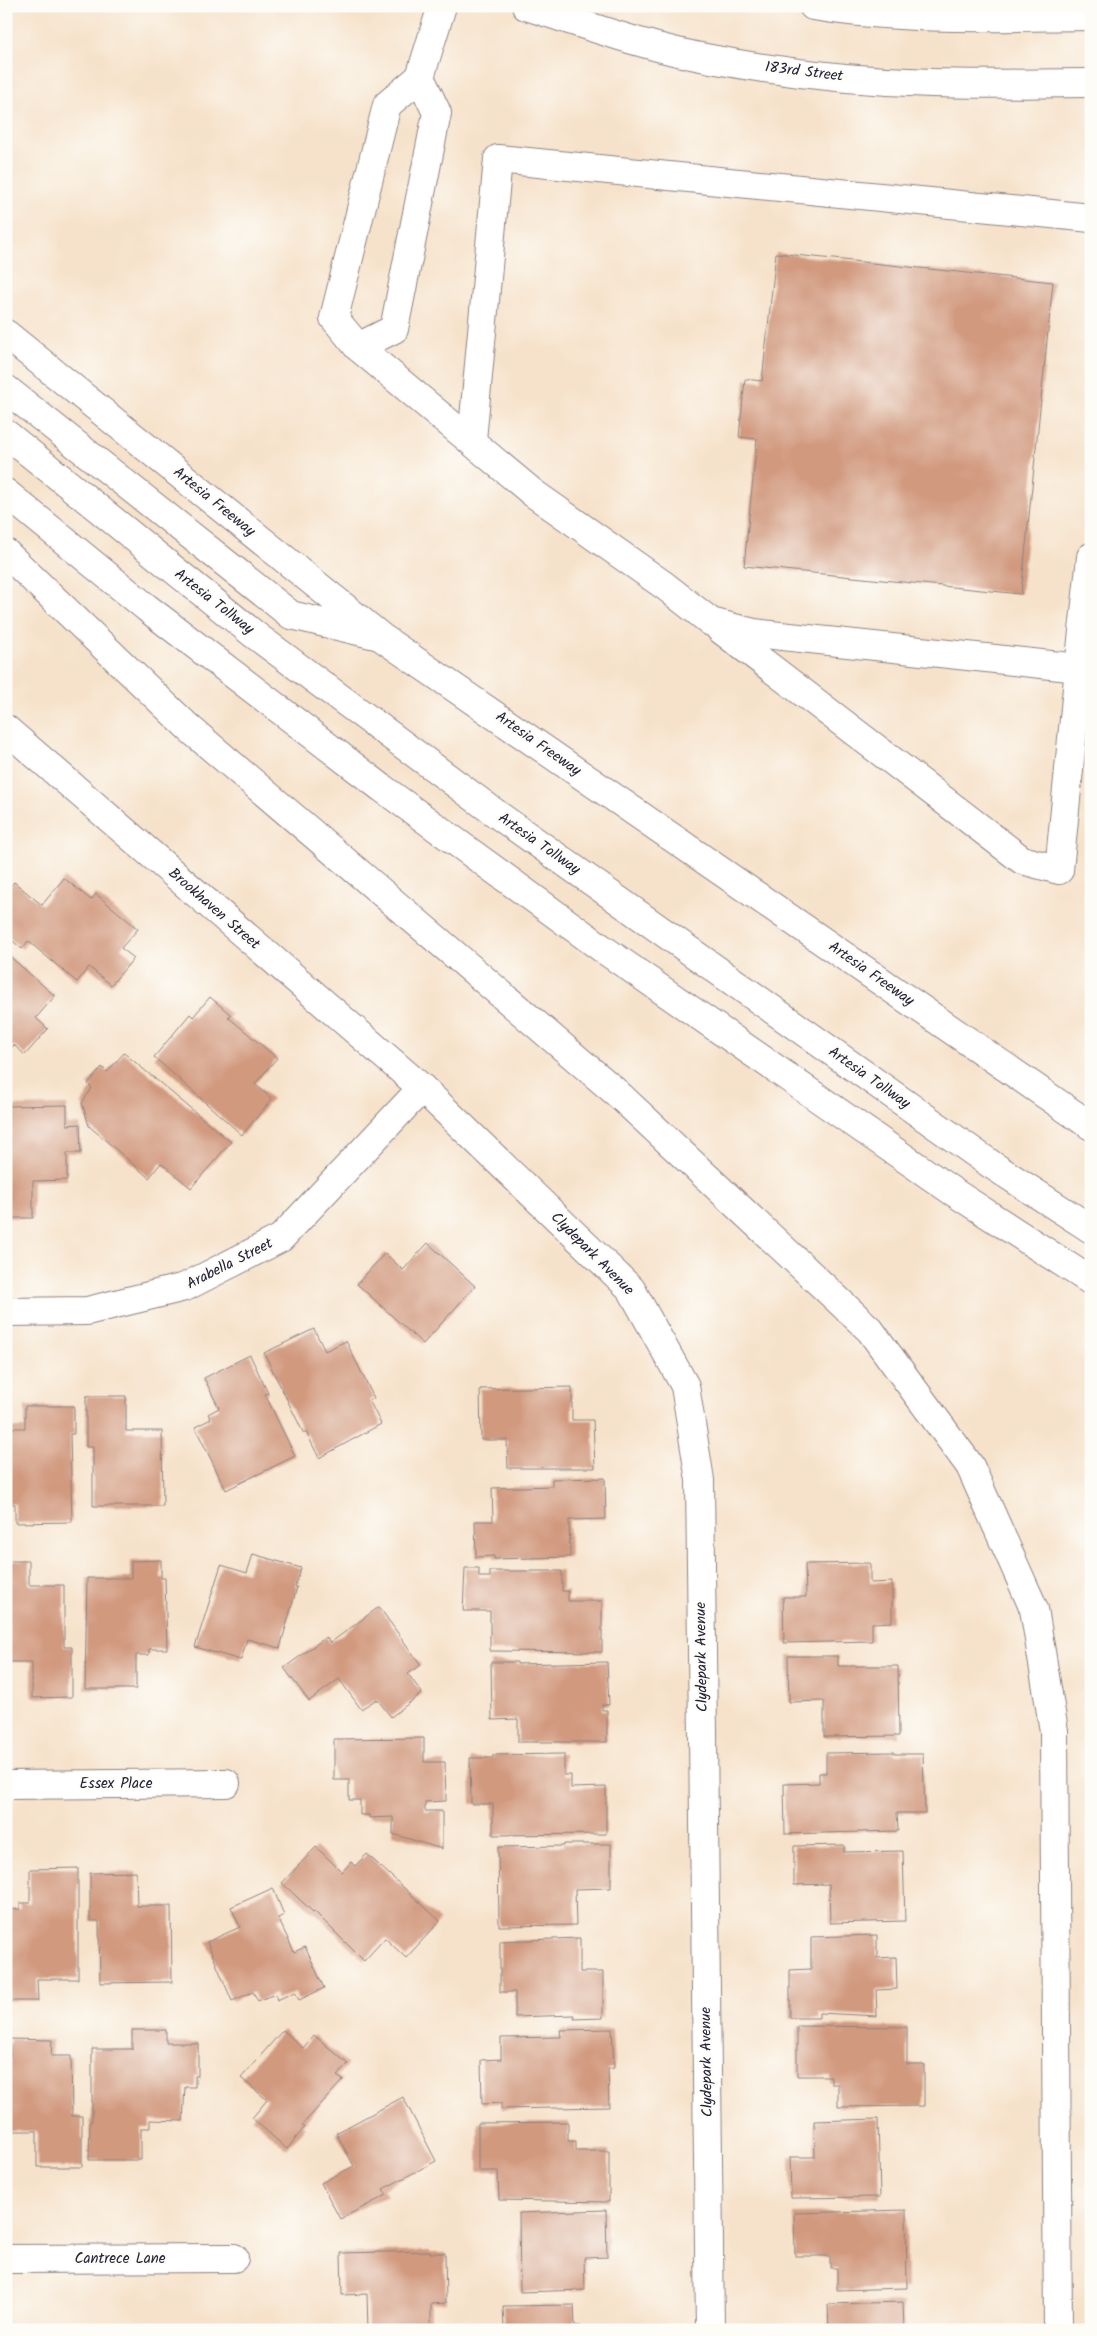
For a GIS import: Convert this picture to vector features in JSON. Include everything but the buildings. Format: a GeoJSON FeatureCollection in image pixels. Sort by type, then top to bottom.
{"type":"FeatureCollection","features":[{"type":"Feature","properties":{"kind":"main road"},"geometry":{"type":"LineString","coordinates":[[442,6],[420,77],[387,105],[334,318],[358,347],[472,440],[533,493],[665,586],[1022,860],[1059,870],[1091,557]]}},
{"type":"Feature","properties":{"kind":"main road","name":"183rd Street"},"geometry":{"type":"LineString","coordinates":[[526,6],[655,46],[710,59],[829,76],[932,83],[1091,83]]}},
{"type":"Feature","properties":{"kind":"main road"},"geometry":{"type":"LineString","coordinates":[[813,6],[851,12],[971,17],[1091,16]]}},
{"type":"Feature","properties":{"kind":"main road"},"geometry":{"type":"LineString","coordinates":[[936,6],[971,17]]}},
{"type":"Feature","properties":{"kind":"main road"},"geometry":{"type":"LineString","coordinates":[[358,347],[394,329],[437,113],[420,77]]}},
{"type":"Feature","properties":{"kind":"main road"},"geometry":{"type":"LineString","coordinates":[[472,440],[498,159],[1091,218]]}},
{"type":"Feature","properties":{"kind":"main road","name":"Artesia Freeway"},"geometry":{"type":"LineString","coordinates":[[6,334],[381,636],[1091,1126]]}},
{"type":"Feature","properties":{"kind":"main road"},"geometry":{"type":"LineString","coordinates":[[6,389],[291,615],[381,636]]}},
{"type":"Feature","properties":{"kind":"main road","name":"Artesia Tollway"},"geometry":{"type":"LineString","coordinates":[[6,434],[255,634],[498,815],[984,1159],[1091,1229]]}},
{"type":"Feature","properties":{"kind":"main road"},"geometry":{"type":"LineString","coordinates":[[6,493],[147,608],[382,788],[604,949],[928,1174],[1091,1281]]}},
{"type":"Feature","properties":{"kind":"main road"},"geometry":{"type":"LineString","coordinates":[[6,553],[190,729],[618,1094],[863,1323],[970,1466],[1034,1609],[1054,1731],[1058,2330]]}},
{"type":"Feature","properties":{"kind":"main road"},"geometry":{"type":"LineString","coordinates":[[711,622],[754,633],[1079,668]]}},
{"type":"Feature","properties":{"kind":"main road","name":"Brookhaven Street"},"geometry":{"type":"LineString","coordinates":[[6,730],[422,1088]]}},
{"type":"Feature","properties":{"kind":"main road","name":"Arabella Street"},"geometry":{"type":"LineString","coordinates":[[6,1312],[87,1311],[186,1287],[281,1238],[422,1088]]}},
{"type":"Feature","properties":{"kind":"main road","name":"Clydepark Avenue"},"geometry":{"type":"LineString","coordinates":[[422,1088],[631,1289],[685,1386],[700,1480],[710,2330]]}},
{"type":"Feature","properties":{"kind":"main road","name":"Essex Place"},"geometry":{"type":"LineString","coordinates":[[6,1785],[226,1783]]}},
{"type":"Feature","properties":{"kind":"main road","name":"Cantrece Lane"},"geometry":{"type":"LineString","coordinates":[[6,2259],[234,2258]]}}]}
